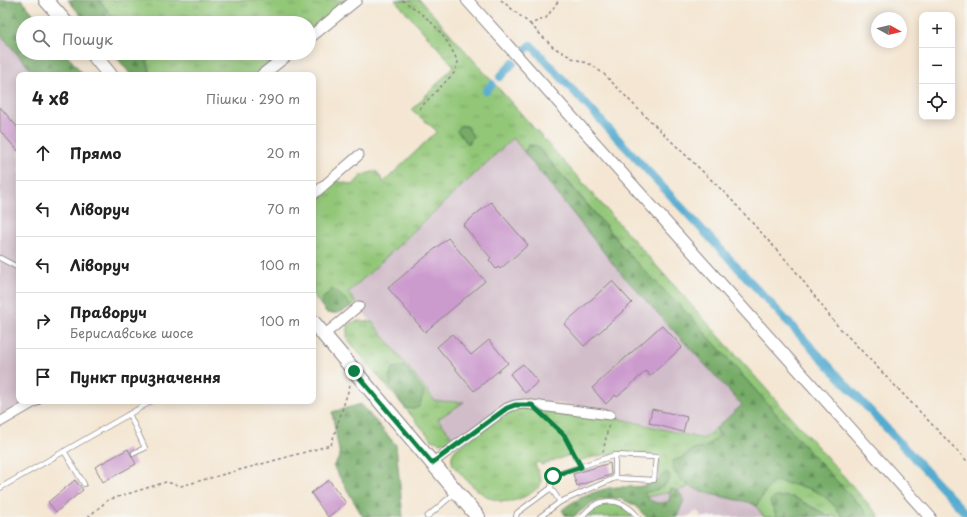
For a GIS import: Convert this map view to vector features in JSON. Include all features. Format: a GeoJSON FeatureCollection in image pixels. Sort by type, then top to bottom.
{"type":"FeatureCollection","features":[{"type":"Feature","properties":{"kind":"main road"},"geometry":{"type":"LineString","coordinates":[[46,0],[60,16]]}},
{"type":"Feature","properties":{"kind":"main road"},"geometry":{"type":"LineString","coordinates":[[98,60],[108,72]]}},
{"type":"Feature","properties":{"kind":"main road"},"geometry":{"type":"LineString","coordinates":[[316,326],[478,517]]}},
{"type":"Feature","properties":{"kind":"street"},"geometry":{"type":"LineString","coordinates":[[316,32],[356,0]]}},
{"type":"Feature","properties":{"kind":"street"},"geometry":{"type":"LineString","coordinates":[[467,0],[930,517]]}},
{"type":"Feature","properties":{"kind":"street"},"geometry":{"type":"LineString","coordinates":[[266,72],[281,60]]}},
{"type":"Feature","properties":{"kind":"street"},"geometry":{"type":"LineString","coordinates":[[316,192],[359,155]]}},
{"type":"Feature","properties":{"kind":"street"},"geometry":{"type":"LineString","coordinates":[[324,335],[359,306]]}},
{"type":"Feature","properties":{"kind":"street"},"geometry":{"type":"LineString","coordinates":[[0,422],[31,404]]}},
{"type":"Feature","properties":{"kind":"street"},"geometry":{"type":"LineString","coordinates":[[432,463],[507,408],[515,405],[532,405],[610,415]]}},
{"type":"Feature","properties":{"kind":"lane"},"geometry":{"type":"LineString","coordinates":[[0,258],[16,266]]}},
{"type":"Feature","properties":{"kind":"lane"},"geometry":{"type":"LineString","coordinates":[[0,488],[147,404]]}},
{"type":"Feature","properties":{"kind":"lane"},"geometry":{"type":"LineString","coordinates":[[129,414],[145,448],[134,453]]}},
{"type":"Feature","properties":{"kind":"lane"},"geometry":{"type":"LineString","coordinates":[[64,451],[84,484]]}},
{"type":"Feature","properties":{"kind":"lane"},"geometry":{"type":"LineString","coordinates":[[615,455],[615,478]]}},
{"type":"Feature","properties":{"kind":"lane"},"geometry":{"type":"LineString","coordinates":[[540,517],[560,502],[615,478],[654,480],[656,457],[615,455],[553,476],[551,488],[560,502]]}},
{"type":"Feature","properties":{"kind":"lane"},"geometry":{"type":"LineString","coordinates":[[516,517],[517,513],[551,488]]}},
{"type":"Feature","properties":{"kind":"lane"},"geometry":{"type":"LineString","coordinates":[[427,517],[457,491]]}},
{"type":"Feature","properties":{"kind":"lane"},"geometry":{"type":"LineString","coordinates":[[582,517],[585,512],[599,503],[615,501],[624,504],[638,517]]}},
{"type":"Feature","properties":{"kind":"path"},"geometry":{"type":"LineString","coordinates":[[402,0],[427,17],[450,45],[458,62],[455,72],[418,110]]}},
{"type":"Feature","properties":{"kind":"path"},"geometry":{"type":"LineString","coordinates":[[501,0],[530,24],[553,47],[572,58],[592,65],[605,74],[637,108],[729,197],[794,269],[836,323],[967,461]]}},
{"type":"Feature","properties":{"kind":"path"},"geometry":{"type":"LineString","coordinates":[[530,24],[546,18],[559,0]]}},
{"type":"Feature","properties":{"kind":"path"},"geometry":{"type":"LineString","coordinates":[[88,517],[108,500],[166,482],[181,486],[331,445],[354,371]]}},
{"type":"Feature","properties":{"kind":"path"},"geometry":{"type":"LineString","coordinates":[[532,405],[564,435],[581,467]]}},
{"type":"Feature","properties":{"kind":"path"},"geometry":{"type":"LineString","coordinates":[[602,460],[610,415]]}},
{"type":"Feature","properties":{"kind":"shaded area"},"geometry":{"type":"Polygon","coordinates":[[[0,34],[16,53],[16,60],[22,60],[32,72],[16,72],[16,404],[21,404],[0,416],[0,34]]]}},
{"type":"Feature","properties":{"kind":"shaded area"},"geometry":{"type":"Polygon","coordinates":[[[513,138],[617,269],[742,405],[703,439],[613,417],[613,412],[532,400],[515,402],[455,440],[437,419],[463,402],[435,401],[348,293],[513,138]]]}},
{"type":"Feature","properties":{"kind":"shaded area"},"geometry":{"type":"Polygon","coordinates":[[[689,487],[722,497],[752,503],[764,517],[699,517],[701,515],[697,511],[686,517],[653,517],[641,498],[689,487]]]}},
{"type":"Feature","properties":{"kind":"green space"},"geometry":{"type":"Polygon","coordinates":[[[0,0],[22,0],[35,16],[16,16],[16,53],[0,34],[0,0]]]}},
{"type":"Feature","properties":{"kind":"green space"},"geometry":{"type":"Polygon","coordinates":[[[68,0],[99,0],[112,16],[81,16],[68,0]]]}},
{"type":"Feature","properties":{"kind":"green space"},"geometry":{"type":"Polygon","coordinates":[[[99,0],[347,0],[316,25],[316,16],[112,16],[99,0]]]}},
{"type":"Feature","properties":{"kind":"green space"},"geometry":{"type":"Polygon","coordinates":[[[395,0],[420,0],[880,517],[866,517],[865,511],[816,459],[693,319],[634,260],[568,181],[529,145],[524,152],[513,138],[348,293],[356,303],[343,311],[327,313],[316,299],[316,201],[334,180],[353,185],[362,175],[376,171],[384,182],[437,131],[412,110],[454,66],[395,0]]]}},
{"type":"Feature","properties":{"kind":"green space"},"geometry":{"type":"Polygon","coordinates":[[[22,60],[71,60],[81,72],[32,72],[22,60]]]}},
{"type":"Feature","properties":{"kind":"green space"},"geometry":{"type":"Polygon","coordinates":[[[119,60],[147,60],[150,72],[129,72],[119,60]]]}},
{"type":"Feature","properties":{"kind":"green space"},"geometry":{"type":"Polygon","coordinates":[[[147,60],[273,60],[259,72],[150,72],[147,60]]]}},
{"type":"Feature","properties":{"kind":"green space"},"geometry":{"type":"Polygon","coordinates":[[[460,126],[467,126],[473,137],[468,144],[457,131],[460,126]]]}},
{"type":"Feature","properties":{"kind":"green space"},"geometry":{"type":"Polygon","coordinates":[[[529,145],[537,146],[634,260],[693,319],[816,459],[865,511],[866,517],[843,517],[828,499],[813,490],[796,485],[773,481],[756,506],[748,502],[713,495],[695,489],[686,484],[680,478],[672,461],[681,458],[694,449],[703,449],[719,436],[716,428],[742,405],[617,269],[524,152],[529,145]]]}},
{"type":"Feature","properties":{"kind":"green space"},"geometry":{"type":"Polygon","coordinates":[[[332,289],[343,297],[351,306],[340,312],[327,313],[321,305],[322,299],[332,289]]]}},
{"type":"Feature","properties":{"kind":"green space"},"geometry":{"type":"Polygon","coordinates":[[[359,321],[372,322],[435,401],[464,402],[438,419],[455,440],[440,443],[432,440],[347,339],[347,330],[350,323],[359,321]]]}},
{"type":"Feature","properties":{"kind":"green space"},"geometry":{"type":"Polygon","coordinates":[[[404,366],[424,392],[419,407],[413,409],[405,408],[391,387],[389,375],[393,368],[404,366]]]}},
{"type":"Feature","properties":{"kind":"green space"},"geometry":{"type":"Polygon","coordinates":[[[361,404],[396,445],[403,517],[363,517],[333,466],[340,457],[332,412],[361,404]]]}},
{"type":"Feature","properties":{"kind":"green space"},"geometry":{"type":"Polygon","coordinates":[[[518,407],[612,419],[613,417],[703,439],[716,428],[719,436],[703,449],[694,449],[681,458],[673,471],[689,487],[676,491],[671,488],[670,492],[646,497],[643,493],[659,480],[659,457],[625,453],[606,455],[572,463],[570,455],[541,465],[540,462],[535,463],[541,481],[540,486],[527,495],[515,500],[504,501],[493,499],[483,494],[473,486],[453,465],[453,453],[456,449],[518,407]]]}},
{"type":"Feature","properties":{"kind":"green space"},"geometry":{"type":"Polygon","coordinates":[[[666,472],[670,475],[669,480],[664,486],[657,490],[644,493],[652,501],[661,503],[669,501],[671,488],[680,493],[684,500],[677,517],[646,517],[634,505],[622,499],[611,498],[593,502],[573,517],[565,515],[562,510],[578,499],[603,489],[646,485],[659,479],[666,472]]]}},
{"type":"Feature","properties":{"kind":"green space"},"geometry":{"type":"Polygon","coordinates":[[[773,480],[813,490],[828,499],[843,517],[831,517],[793,497],[770,501],[777,517],[764,517],[756,506],[773,480]]]}},
{"type":"Feature","properties":{"kind":"green space"},"geometry":{"type":"Polygon","coordinates":[[[774,497],[793,497],[831,517],[777,517],[770,501],[774,497]]]}},
{"type":"Feature","properties":{"kind":"green space"},"geometry":{"type":"Polygon","coordinates":[[[611,503],[623,507],[633,517],[586,517],[597,508],[611,503]]]}},
{"type":"Feature","properties":{"kind":"building"},"geometry":{"type":"Polygon","coordinates":[[[0,107],[16,126],[16,149],[0,131],[0,107]]]}},
{"type":"Feature","properties":{"kind":"building"},"geometry":{"type":"Polygon","coordinates":[[[491,202],[528,245],[500,269],[498,267],[496,269],[489,260],[491,258],[463,225],[491,202]]]}},
{"type":"Feature","properties":{"kind":"building"},"geometry":{"type":"Polygon","coordinates":[[[448,238],[485,281],[425,332],[388,288],[448,238]]]}},
{"type":"Feature","properties":{"kind":"building"},"geometry":{"type":"Polygon","coordinates":[[[612,281],[632,303],[584,346],[564,324],[612,281]]]}},
{"type":"Feature","properties":{"kind":"building"},"geometry":{"type":"Polygon","coordinates":[[[662,325],[682,347],[650,376],[646,371],[617,397],[615,395],[606,404],[592,388],[662,325]]]}},
{"type":"Feature","properties":{"kind":"building"},"geometry":{"type":"Polygon","coordinates":[[[452,334],[471,355],[489,340],[508,363],[474,391],[437,347],[452,334]]]}},
{"type":"Feature","properties":{"kind":"building"},"geometry":{"type":"Polygon","coordinates":[[[523,364],[538,382],[525,393],[510,374],[523,364]]]}},
{"type":"Feature","properties":{"kind":"building"},"geometry":{"type":"Polygon","coordinates":[[[652,409],[687,417],[683,432],[649,423],[652,409]]]}},
{"type":"Feature","properties":{"kind":"building"},"geometry":{"type":"Polygon","coordinates":[[[128,449],[136,464],[103,482],[95,467],[128,449]]]}},
{"type":"Feature","properties":{"kind":"building"},"geometry":{"type":"Polygon","coordinates":[[[610,463],[611,475],[577,486],[573,474],[610,463]]]}},
{"type":"Feature","properties":{"kind":"building"},"geometry":{"type":"Polygon","coordinates":[[[75,480],[83,490],[56,512],[48,502],[75,480]]]}},
{"type":"Feature","properties":{"kind":"building"},"geometry":{"type":"Polygon","coordinates":[[[329,480],[346,503],[328,517],[311,493],[329,480]]]}},
{"type":"Feature","properties":{"kind":"waterway"},"geometry":{"type":"LineString","coordinates":[[523,52],[531,45],[967,515]]}},
{"type":"Feature","properties":{"kind":"waterway"},"geometry":{"type":"LineString","coordinates":[[500,77],[513,63]]}},
{"type":"Feature","properties":{"kind":"waterway"},"geometry":{"type":"LineString","coordinates":[[486,91],[492,84]]}},
{"type":"Feature","properties":{"kind":"route"},"geometry":{"type":"LineString","coordinates":[[354,371],[432,463],[507,408],[515,405],[532,405],[564,435],[581,467],[553,476]]}}]}
